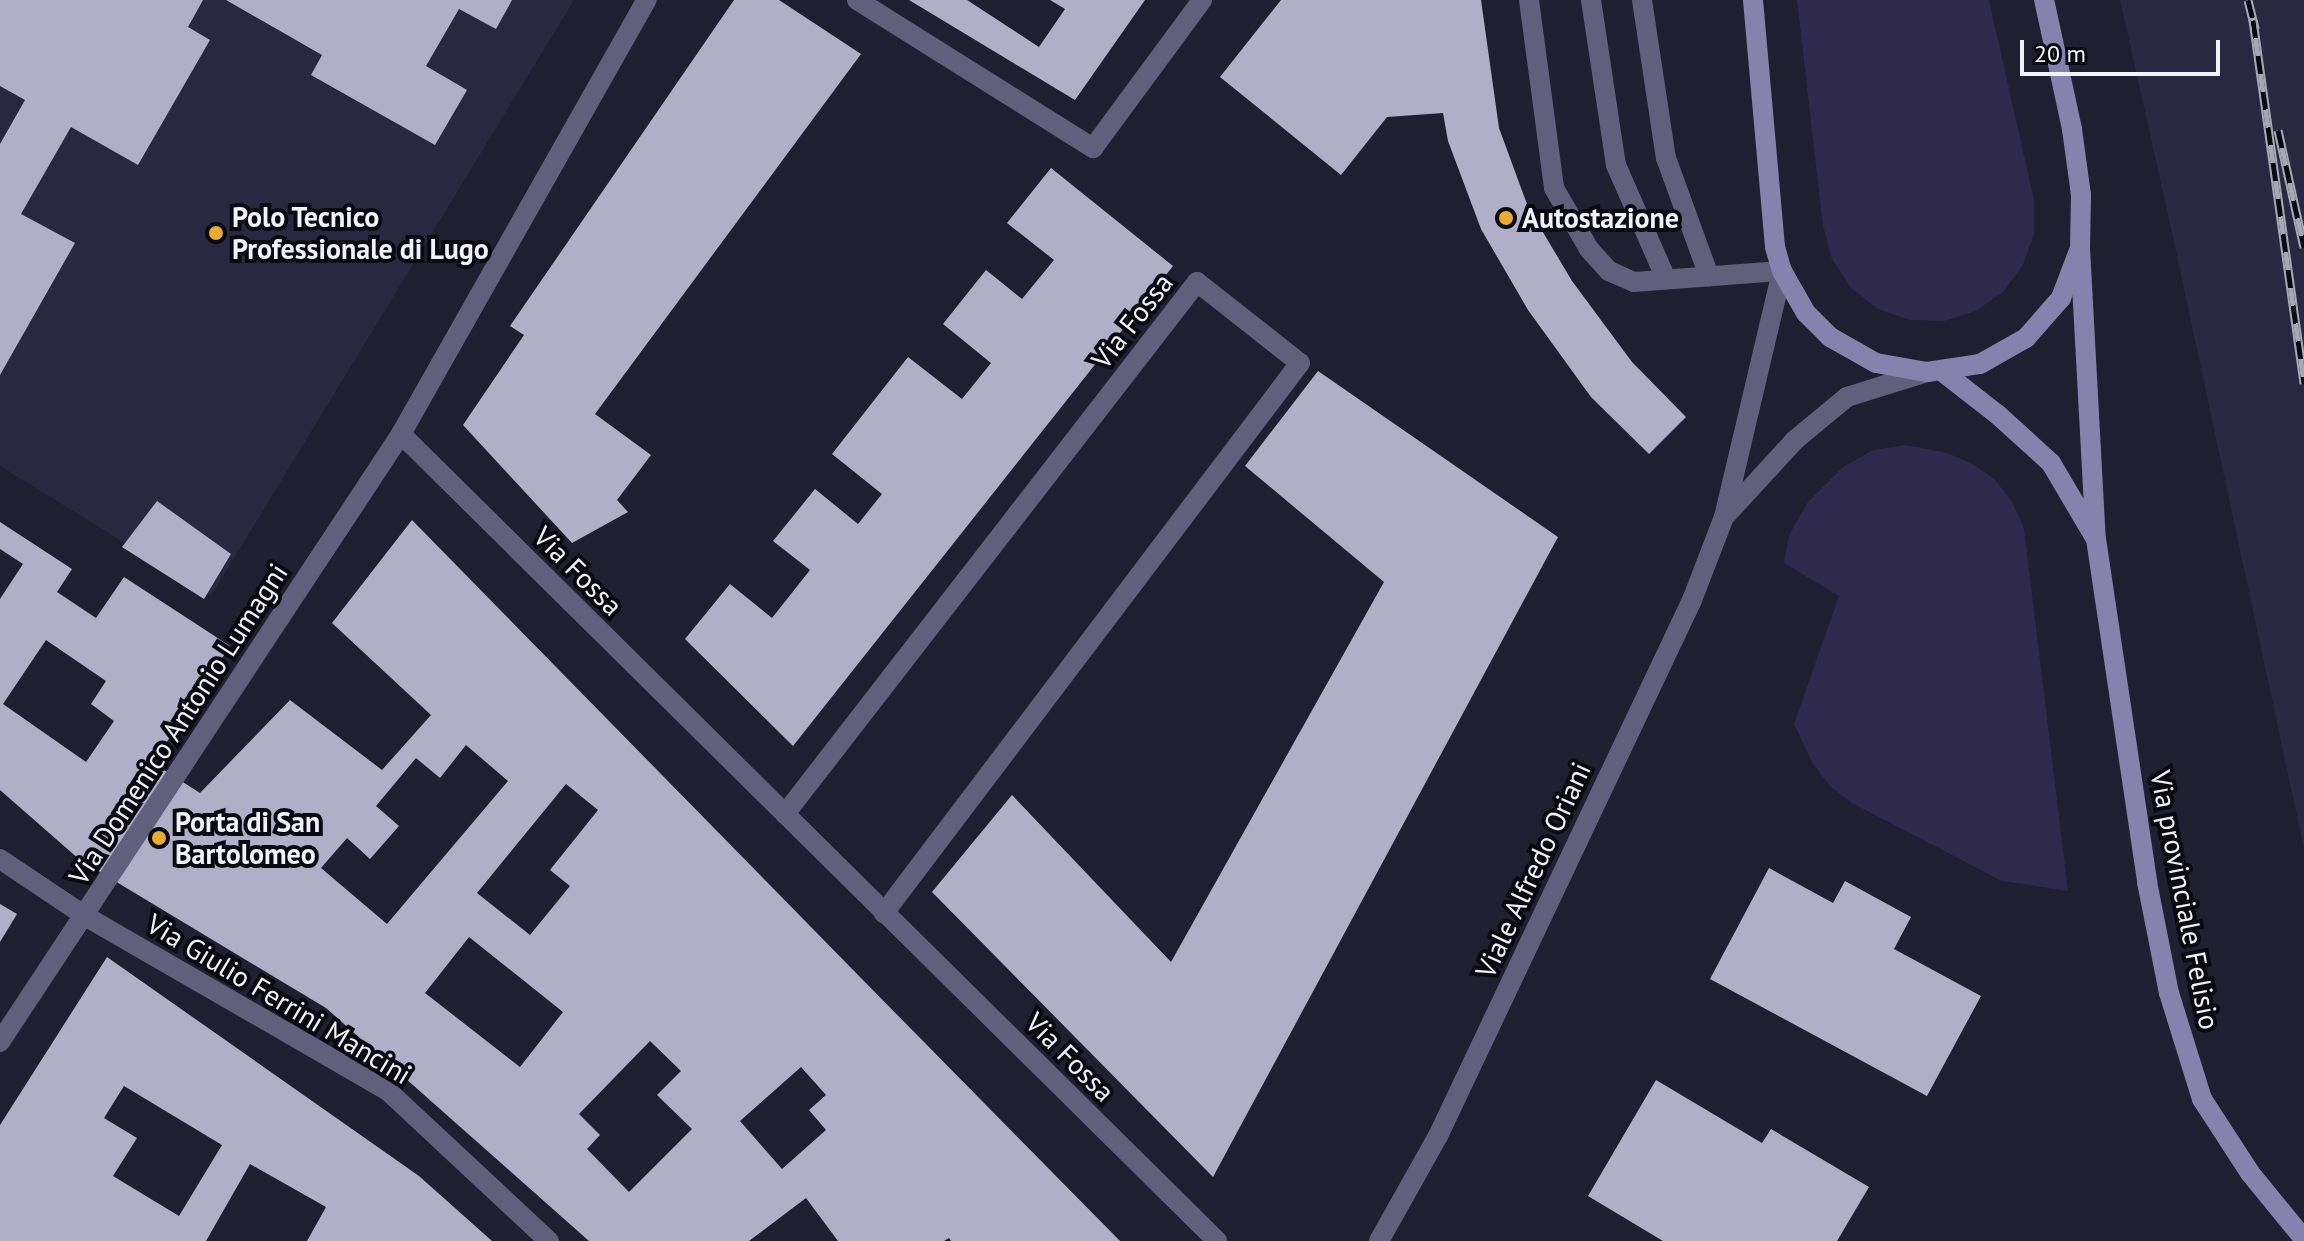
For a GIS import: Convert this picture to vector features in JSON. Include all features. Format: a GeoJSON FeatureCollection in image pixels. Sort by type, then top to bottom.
{"type":"FeatureCollection","features":[{"type":"Feature","properties":{"kind":"main road"},"geometry":{"type":"LineString","coordinates":[[1753,0],[1775,247],[1782,271],[1806,313],[1830,337],[1876,363],[1935,372],[1980,364],[2026,338],[2061,298],[2080,248]]}},
{"type":"Feature","properties":{"kind":"main road","name":"Via provinciale Felisio"},"geometry":{"type":"LineString","coordinates":[[2044,0],[2072,129],[2081,195],[2080,248],[2096,539],[2147,882],[2169,993],[2202,1099],[2250,1173],[2304,1239]]}},
{"type":"Feature","properties":{"kind":"main road","name":"Via provinciale Felisio"},"geometry":{"type":"LineString","coordinates":[[1935,372],[1997,414],[2051,463],[2096,539]]}},
{"type":"Feature","properties":{"kind":"street","name":"Via Domenico Antonio Lumagni"},"geometry":{"type":"LineString","coordinates":[[0,1042],[401,434],[647,0]]}},
{"type":"Feature","properties":{"kind":"street"},"geometry":{"type":"LineString","coordinates":[[857,0],[1093,148],[1202,0]]}},
{"type":"Feature","properties":{"kind":"street"},"geometry":{"type":"LineString","coordinates":[[1529,0],[1554,188],[1589,249],[1609,271],[1634,282],[1782,271]]}},
{"type":"Feature","properties":{"kind":"street"},"geometry":{"type":"LineString","coordinates":[[1591,0],[1616,165],[1666,279]]}},
{"type":"Feature","properties":{"kind":"street"},"geometry":{"type":"LineString","coordinates":[[1642,0],[1666,158],[1709,276]]}},
{"type":"Feature","properties":{"kind":"street","name":"Viale Alfredo Oriani"},"geometry":{"type":"LineString","coordinates":[[1379,1241],[1438,1136],[1692,600],[1724,517],[1782,271]]}},
{"type":"Feature","properties":{"kind":"street","name":"Via Fossa"},"geometry":{"type":"LineString","coordinates":[[785,814],[1197,282],[1300,363],[884,913]]}},
{"type":"Feature","properties":{"kind":"street","name":"Viale Alfredo Oriani"},"geometry":{"type":"LineString","coordinates":[[1724,517],[1795,440],[1847,397],[1935,372]]}},
{"type":"Feature","properties":{"kind":"street","name":"Via Fossa"},"geometry":{"type":"LineString","coordinates":[[401,434],[1217,1241]]}},
{"type":"Feature","properties":{"kind":"street","name":"Via Giulio Ferrini Mancini"},"geometry":{"type":"LineString","coordinates":[[0,859],[85,916],[388,1091],[549,1241]]}},
{"type":"Feature","properties":{"kind":"shaded area","name":"Polo Tecnico Professionale di Lugo"},"geometry":{"type":"Polygon","coordinates":[[[0,0],[574,0],[211,596],[0,466],[0,0]]]}},
{"type":"Feature","properties":{"kind":"shaded area"},"geometry":{"type":"Polygon","coordinates":[[[1797,0],[1989,0],[2034,200],[2034,234],[2023,265],[2003,292],[1976,311],[1944,321],[1910,320],[1878,309],[1851,288],[1832,259],[1823,226],[1797,0]]]}},
{"type":"Feature","properties":{"kind":"shaded area"},"geometry":{"type":"Polygon","coordinates":[[[2120,0],[2304,0],[2304,849],[2169,219],[2120,0]]]}},
{"type":"Feature","properties":{"kind":"shaded area"},"geometry":{"type":"Polygon","coordinates":[[[1906,445],[1947,453],[1973,464],[1994,479],[2012,501],[2024,529],[2068,891],[2002,881],[1852,803],[1831,787],[1813,764],[1794,724],[1839,596],[1784,563],[1789,535],[1808,502],[1843,467],[1873,450],[1906,445]]]}},
{"type":"Feature","properties":{"kind":"building"},"geometry":{"type":"Polygon","coordinates":[[[0,0],[203,0],[188,27],[210,40],[138,165],[71,127],[21,214],[75,243],[0,375],[0,144],[25,100],[0,86],[0,0]]]}},
{"type":"Feature","properties":{"kind":"building"},"geometry":{"type":"Polygon","coordinates":[[[226,0],[512,0],[496,29],[459,9],[426,66],[467,90],[435,145],[311,75],[322,55],[226,0]]]}},
{"type":"Feature","properties":{"kind":"building"},"geometry":{"type":"Polygon","coordinates":[[[734,0],[779,0],[861,54],[595,414],[651,455],[617,500],[628,512],[572,543],[463,425],[524,335],[510,326],[734,0]]]}},
{"type":"Feature","properties":{"kind":"building"},"geometry":{"type":"Polygon","coordinates":[[[909,0],[967,0],[1039,47],[1065,9],[1050,0],[1145,0],[1075,100],[909,0]]]}},
{"type":"Feature","properties":{"kind":"building","name":"Autostazione"},"geometry":{"type":"Polygon","coordinates":[[[1281,0],[1481,0],[1499,128],[1528,207],[1572,281],[1632,362],[1686,417],[1649,454],[1591,397],[1528,310],[1481,229],[1448,141],[1443,113],[1387,117],[1341,175],[1220,77],[1281,0]]]}},
{"type":"Feature","properties":{"kind":"building"},"geometry":{"type":"Polygon","coordinates":[[[1051,168],[1173,266],[793,746],[685,639],[730,584],[772,618],[810,570],[773,541],[815,489],[858,524],[882,494],[832,454],[908,357],[962,399],[991,363],[943,324],[986,270],[1022,299],[1054,260],[1007,223],[1051,168]]]}},
{"type":"Feature","properties":{"kind":"building"},"geometry":{"type":"Polygon","coordinates":[[[1318,371],[1558,537],[1213,1177],[932,892],[1012,795],[1171,962],[1384,582],[1245,466],[1318,371]]]}},
{"type":"Feature","properties":{"kind":"building"},"geometry":{"type":"Polygon","coordinates":[[[157,501],[231,554],[204,599],[122,547],[157,501]]]}},
{"type":"Feature","properties":{"kind":"building"},"geometry":{"type":"Polygon","coordinates":[[[412,520],[1120,1241],[951,1241],[949,1238],[944,1241],[838,1241],[806,1198],[749,1241],[589,1241],[326,1008],[80,860],[0,790],[0,599],[23,564],[0,549],[0,522],[72,569],[57,592],[96,618],[124,577],[230,646],[153,763],[200,793],[290,700],[382,770],[431,715],[332,623],[412,520]],[[46,640],[3,704],[86,762],[114,721],[91,704],[106,681],[46,640]],[[466,745],[440,778],[416,758],[376,806],[399,826],[370,859],[347,838],[321,868],[387,924],[508,781],[466,745]],[[566,784],[477,893],[530,935],[570,886],[550,870],[598,810],[566,784]],[[469,937],[425,993],[520,1067],[563,1012],[469,937]],[[650,1041],[579,1114],[600,1135],[587,1149],[629,1192],[692,1129],[657,1095],[681,1071],[650,1041]],[[801,1067],[740,1121],[782,1169],[826,1130],[809,1110],[826,1095],[801,1067]]]}},
{"type":"Feature","properties":{"kind":"building"},"geometry":{"type":"Polygon","coordinates":[[[1769,868],[1833,903],[1845,881],[1911,917],[1894,949],[1981,996],[1927,1096],[1710,979],[1769,868]]]}},
{"type":"Feature","properties":{"kind":"building"},"geometry":{"type":"Polygon","coordinates":[[[0,904],[17,914],[0,942],[0,904]]]}},
{"type":"Feature","properties":{"kind":"building"},"geometry":{"type":"Polygon","coordinates":[[[107,957],[419,1176],[492,1241],[307,1241],[326,1207],[250,1164],[206,1241],[0,1241],[0,1125],[107,957]],[[124,1086],[104,1118],[137,1138],[113,1176],[179,1216],[222,1145],[124,1086]]]}},
{"type":"Feature","properties":{"kind":"building"},"geometry":{"type":"Polygon","coordinates":[[[1656,1080],[1762,1143],[1771,1129],[1869,1187],[1837,1241],[1663,1241],[1588,1196],[1656,1080]]]}},
{"type":"Feature","properties":{"kind":"railway"},"geometry":{"type":"LineString","coordinates":[[2248,0],[2255,29]]}},
{"type":"Feature","properties":{"kind":"railway"},"geometry":{"type":"LineString","coordinates":[[2253,20],[2304,383]]}},
{"type":"Feature","properties":{"kind":"railway"},"geometry":{"type":"LineString","coordinates":[[2278,130],[2304,247]]}},
{"type":"Feature","properties":{"kind":"place","name":"Autostazione"},"geometry":{"type":"Point","coordinates":[1506,218]}},
{"type":"Feature","properties":{"kind":"place","name":"Polo Tecnico Professionale di Lugo"},"geometry":{"type":"Point","coordinates":[216,233]}},
{"type":"Feature","properties":{"kind":"place","name":"Porta di San Bartolomeo"},"geometry":{"type":"Point","coordinates":[159,838]}}]}
